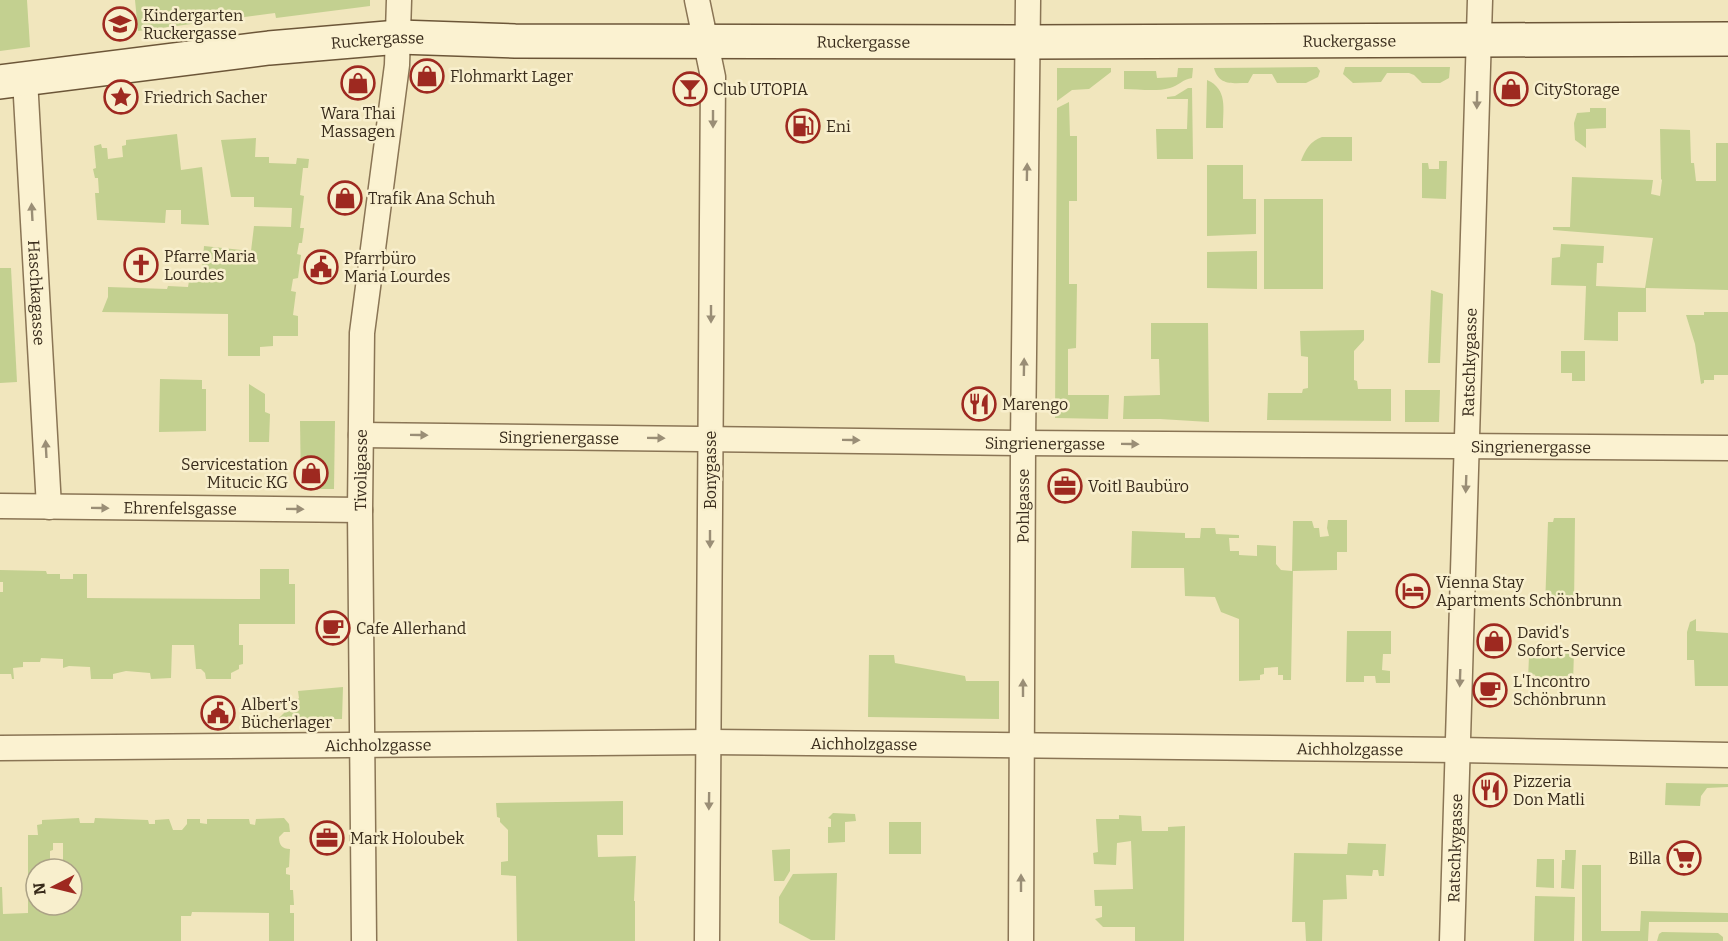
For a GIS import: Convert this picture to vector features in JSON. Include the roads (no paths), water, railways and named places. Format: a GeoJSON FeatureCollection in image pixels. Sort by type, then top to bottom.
{"type":"FeatureCollection","features":[{"type":"Feature","properties":{"kind":"main road","name":"Ruckergasse"},"geometry":{"type":"LineString","coordinates":[[12,80],[269,48],[399,37],[515,41],[1029,42],[1728,39]]}},
{"type":"Feature","properties":{"kind":"street","name":"Tivoligasse"},"geometry":{"type":"LineString","coordinates":[[364,941],[360,510],[362,333],[395,77],[399,37],[399,0]]}},
{"type":"Feature","properties":{"kind":"street","name":"Bonygasse"},"geometry":{"type":"LineString","coordinates":[[697,0],[713,77],[707,941]]}},
{"type":"Feature","properties":{"kind":"street","name":"Pohlgasse"},"geometry":{"type":"LineString","coordinates":[[1021,941],[1028,0]]}},
{"type":"Feature","properties":{"kind":"street","name":"Ratschkygasse"},"geometry":{"type":"LineString","coordinates":[[1452,941],[1480,0]]}},
{"type":"Feature","properties":{"kind":"street","name":"Haschkagasse"},"geometry":{"type":"LineString","coordinates":[[12,80],[49,507]]}},
{"type":"Feature","properties":{"kind":"street","name":"Singrienergasse"},"geometry":{"type":"LineString","coordinates":[[361,435],[1728,448]]}},
{"type":"Feature","properties":{"kind":"street","name":"Ehrenfelsgasse"},"geometry":{"type":"LineString","coordinates":[[0,507],[360,510]]}},
{"type":"Feature","properties":{"kind":"street","name":"Aichholzgasse"},"geometry":{"type":"LineString","coordinates":[[0,748],[710,742],[1728,755]]}},
{"type":"Feature","properties":{"kind":"place","name":"Kindergarten Ruckergasse"},"geometry":{"type":"Point","coordinates":[120,24]}},
{"type":"Feature","properties":{"kind":"place","name":"Flohmarkt Lager"},"geometry":{"type":"Point","coordinates":[427,76]}},
{"type":"Feature","properties":{"kind":"place","name":"Wara Thai Massagen"},"geometry":{"type":"Point","coordinates":[358,83]}},
{"type":"Feature","properties":{"kind":"place","name":"Club UTOPIA"},"geometry":{"type":"Point","coordinates":[690,89]}},
{"type":"Feature","properties":{"kind":"place","name":"CityStorage"},"geometry":{"type":"Point","coordinates":[1511,89]}},
{"type":"Feature","properties":{"kind":"place","name":"Friedrich Sacher"},"geometry":{"type":"Point","coordinates":[121,97]}},
{"type":"Feature","properties":{"kind":"place","name":"Eni"},"geometry":{"type":"Point","coordinates":[803,126]}},
{"type":"Feature","properties":{"kind":"place","name":"Trafik Ana Schuh"},"geometry":{"type":"Point","coordinates":[345,198]}},
{"type":"Feature","properties":{"kind":"place","name":"Pfarre Maria Lourdes"},"geometry":{"type":"Point","coordinates":[141,265]}},
{"type":"Feature","properties":{"kind":"place","name":"Pfarrbüro Maria Lourdes"},"geometry":{"type":"Point","coordinates":[321,267]}},
{"type":"Feature","properties":{"kind":"place","name":"Marengo"},"geometry":{"type":"Point","coordinates":[979,404]}},
{"type":"Feature","properties":{"kind":"place","name":"Servicestation Mitucic KG"},"geometry":{"type":"Point","coordinates":[311,473]}},
{"type":"Feature","properties":{"kind":"place","name":"Voitl Baubüro"},"geometry":{"type":"Point","coordinates":[1065,486]}},
{"type":"Feature","properties":{"kind":"place","name":"Vienna Stay Apartments Schönbrunn"},"geometry":{"type":"Point","coordinates":[1413,591]}},
{"type":"Feature","properties":{"kind":"place","name":"Cafe Allerhand"},"geometry":{"type":"Point","coordinates":[333,628]}},
{"type":"Feature","properties":{"kind":"place","name":"David's Sofort-Service"},"geometry":{"type":"Point","coordinates":[1494,641]}},
{"type":"Feature","properties":{"kind":"place","name":"L'Incontro Schönbrunn"},"geometry":{"type":"Point","coordinates":[1490,690]}},
{"type":"Feature","properties":{"kind":"place","name":"Albert's Bücherlager"},"geometry":{"type":"Point","coordinates":[218,713]}},
{"type":"Feature","properties":{"kind":"place","name":"Pizzeria Don Matli"},"geometry":{"type":"Point","coordinates":[1490,790]}},
{"type":"Feature","properties":{"kind":"place","name":"Mark Holoubek"},"geometry":{"type":"Point","coordinates":[327,838]}},
{"type":"Feature","properties":{"kind":"place","name":"Billa"},"geometry":{"type":"Point","coordinates":[1684,858]}}]}
